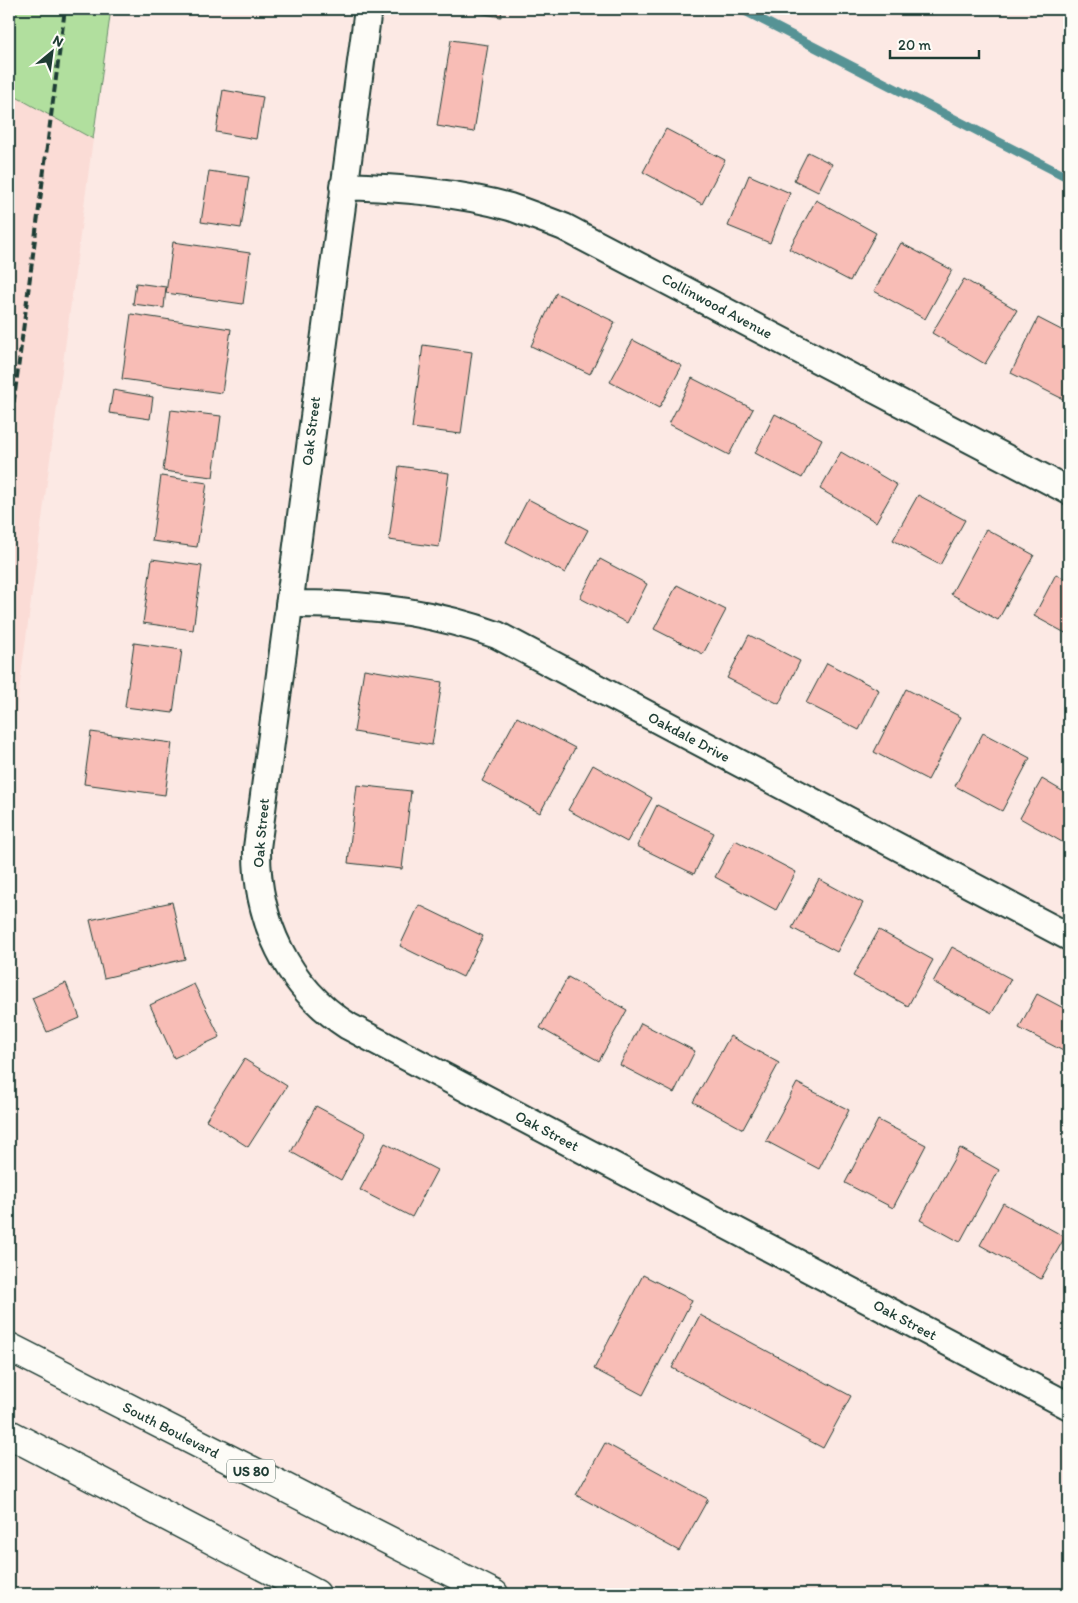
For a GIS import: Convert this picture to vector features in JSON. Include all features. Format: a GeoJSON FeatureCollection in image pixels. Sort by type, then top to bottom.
{"type":"FeatureCollection","features":[{"type":"Feature","properties":{"kind":"highway","name":"South Boulevard"},"geometry":{"type":"LineString","coordinates":[[9,1347],[494,1594]]}},
{"type":"Feature","properties":{"kind":"highway"},"geometry":{"type":"LineString","coordinates":[[9,1434],[316,1594]]}},
{"type":"Feature","properties":{"kind":"street","name":"Oak Street"},"geometry":{"type":"LineString","coordinates":[[368,9],[343,186],[257,848],[257,873],[262,909],[275,943],[290,970],[316,1001],[348,1026],[1069,1406]]}},
{"type":"Feature","properties":{"kind":"street","name":"Collinwood Avenue"},"geometry":{"type":"LineString","coordinates":[[343,186],[397,187],[458,196],[510,208],[564,227],[1069,491]]}},
{"type":"Feature","properties":{"kind":"street","name":"Oakdale Drive"},"geometry":{"type":"LineString","coordinates":[[289,604],[335,603],[420,613],[463,623],[496,635],[1069,937]]}},
{"type":"Feature","properties":{"kind":"shaded area"},"geometry":{"type":"Polygon","coordinates":[[[9,93],[93,139],[9,765],[9,93]]]}},
{"type":"Feature","properties":{"kind":"green space"},"geometry":{"type":"Polygon","coordinates":[[[9,9],[111,9],[93,139],[9,93],[9,9]]]}},
{"type":"Feature","properties":{"kind":"building"},"geometry":{"type":"Polygon","coordinates":[[[456,9],[502,9],[501,17],[456,9]]]}},
{"type":"Feature","properties":{"kind":"building"},"geometry":{"type":"Polygon","coordinates":[[[451,40],[488,45],[474,132],[437,126],[451,40]]]}},
{"type":"Feature","properties":{"kind":"building"},"geometry":{"type":"Polygon","coordinates":[[[223,90],[263,97],[256,139],[216,132],[223,90]]]}},
{"type":"Feature","properties":{"kind":"building"},"geometry":{"type":"Polygon","coordinates":[[[666,129],[725,160],[702,204],[643,172],[666,129]]]}},
{"type":"Feature","properties":{"kind":"building"},"geometry":{"type":"Polygon","coordinates":[[[808,152],[832,164],[818,192],[794,180],[808,152]]]}},
{"type":"Feature","properties":{"kind":"building"},"geometry":{"type":"Polygon","coordinates":[[[209,171],[249,177],[241,228],[201,222],[209,171]]]}},
{"type":"Feature","properties":{"kind":"building"},"geometry":{"type":"Polygon","coordinates":[[[749,175],[790,193],[770,243],[728,226],[749,175]]]}},
{"type":"Feature","properties":{"kind":"building"},"geometry":{"type":"Polygon","coordinates":[[[816,200],[876,233],[850,281],[789,249],[816,200]]]}},
{"type":"Feature","properties":{"kind":"building"},"geometry":{"type":"Polygon","coordinates":[[[173,242],[250,253],[243,304],[166,293],[173,242]]]}},
{"type":"Feature","properties":{"kind":"building"},"geometry":{"type":"Polygon","coordinates":[[[901,243],[952,270],[925,319],[874,291],[901,243]]]}},
{"type":"Feature","properties":{"kind":"building"},"geometry":{"type":"Polygon","coordinates":[[[964,279],[1017,310],[985,364],[932,333],[964,279]]]}},
{"type":"Feature","properties":{"kind":"building"},"geometry":{"type":"Polygon","coordinates":[[[136,283],[166,287],[164,308],[133,304],[136,283]]]}},
{"type":"Feature","properties":{"kind":"building"},"geometry":{"type":"Polygon","coordinates":[[[556,293],[615,322],[590,374],[531,346],[556,293]]]}},
{"type":"Feature","properties":{"kind":"building"},"geometry":{"type":"Polygon","coordinates":[[[131,314],[231,329],[222,393],[122,379],[131,314]]]}},
{"type":"Feature","properties":{"kind":"building"},"geometry":{"type":"Polygon","coordinates":[[[1038,318],[1069,334],[1069,402],[1011,373],[1038,318]]]}},
{"type":"Feature","properties":{"kind":"building"},"geometry":{"type":"Polygon","coordinates":[[[633,340],[682,366],[659,408],[610,382],[633,340]]]}},
{"type":"Feature","properties":{"kind":"building"},"geometry":{"type":"Polygon","coordinates":[[[423,345],[472,352],[461,434],[412,428],[423,345]]]}},
{"type":"Feature","properties":{"kind":"building"},"geometry":{"type":"Polygon","coordinates":[[[692,378],[753,409],[729,455],[669,424],[692,378]]]}},
{"type":"Feature","properties":{"kind":"building"},"geometry":{"type":"Polygon","coordinates":[[[113,390],[153,397],[150,419],[109,413],[113,390]]]}},
{"type":"Feature","properties":{"kind":"building"},"geometry":{"type":"Polygon","coordinates":[[[171,410],[221,416],[213,477],[163,471],[171,410]]]}},
{"type":"Feature","properties":{"kind":"building"},"geometry":{"type":"Polygon","coordinates":[[[775,414],[822,439],[802,478],[755,453],[775,414]]]}},
{"type":"Feature","properties":{"kind":"building"},"geometry":{"type":"Polygon","coordinates":[[[841,452],[897,485],[876,522],[820,489],[841,452]]]}},
{"type":"Feature","properties":{"kind":"building"},"geometry":{"type":"Polygon","coordinates":[[[399,466],[449,473],[439,547],[389,540],[399,466]]]}},
{"type":"Feature","properties":{"kind":"building"},"geometry":{"type":"Polygon","coordinates":[[[161,476],[207,483],[197,547],[152,541],[161,476]]]}},
{"type":"Feature","properties":{"kind":"building"},"geometry":{"type":"Polygon","coordinates":[[[918,495],[965,520],[940,565],[893,540],[918,495]]]}},
{"type":"Feature","properties":{"kind":"building"},"geometry":{"type":"Polygon","coordinates":[[[528,499],[588,530],[565,573],[506,542],[528,499]]]}},
{"type":"Feature","properties":{"kind":"building"},"geometry":{"type":"Polygon","coordinates":[[[986,529],[1034,555],[998,620],[951,594],[986,529]]]}},
{"type":"Feature","properties":{"kind":"building"},"geometry":{"type":"Polygon","coordinates":[[[152,559],[202,566],[193,630],[143,623],[152,559]]]}},
{"type":"Feature","properties":{"kind":"building"},"geometry":{"type":"Polygon","coordinates":[[[600,559],[647,584],[627,623],[580,598],[600,559]]]}},
{"type":"Feature","properties":{"kind":"building"},"geometry":{"type":"Polygon","coordinates":[[[1056,574],[1069,581],[1069,635],[1034,616],[1056,574]]]}},
{"type":"Feature","properties":{"kind":"building"},"geometry":{"type":"Polygon","coordinates":[[[677,585],[726,610],[703,654],[654,629],[677,585]]]}},
{"type":"Feature","properties":{"kind":"building"},"geometry":{"type":"Polygon","coordinates":[[[749,635],[800,661],[779,704],[727,678],[749,635]]]}},
{"type":"Feature","properties":{"kind":"building"},"geometry":{"type":"Polygon","coordinates":[[[134,643],[182,650],[173,713],[125,707],[134,643]]]}},
{"type":"Feature","properties":{"kind":"building"},"geometry":{"type":"Polygon","coordinates":[[[827,663],[879,690],[859,730],[806,703],[827,663]]]}},
{"type":"Feature","properties":{"kind":"building"},"geometry":{"type":"Polygon","coordinates":[[[364,669],[442,682],[432,745],[354,732],[364,669]]]}},
{"type":"Feature","properties":{"kind":"building"},"geometry":{"type":"Polygon","coordinates":[[[906,689],[961,717],[928,780],[874,752],[906,689]]]}},
{"type":"Feature","properties":{"kind":"building"},"geometry":{"type":"Polygon","coordinates":[[[517,717],[575,748],[540,813],[482,781],[517,717]]]}},
{"type":"Feature","properties":{"kind":"building"},"geometry":{"type":"Polygon","coordinates":[[[91,732],[172,743],[165,795],[84,784],[91,732]]]}},
{"type":"Feature","properties":{"kind":"building"},"geometry":{"type":"Polygon","coordinates":[[[983,733],[1030,758],[1002,811],[955,786],[983,733]]]}},
{"type":"Feature","properties":{"kind":"building"},"geometry":{"type":"Polygon","coordinates":[[[593,765],[652,798],[627,842],[568,810],[593,765]]]}},
{"type":"Feature","properties":{"kind":"building"},"geometry":{"type":"Polygon","coordinates":[[[1042,779],[1069,795],[1069,846],[1020,818],[1042,779]]]}},
{"type":"Feature","properties":{"kind":"building"},"geometry":{"type":"Polygon","coordinates":[[[357,785],[411,791],[402,869],[348,863],[357,785]]]}},
{"type":"Feature","properties":{"kind":"building"},"geometry":{"type":"Polygon","coordinates":[[[657,805],[714,833],[694,874],[637,846],[657,805]]]}},
{"type":"Feature","properties":{"kind":"building"},"geometry":{"type":"Polygon","coordinates":[[[735,840],[796,872],[776,910],[715,877],[735,840]]]}},
{"type":"Feature","properties":{"kind":"building"},"geometry":{"type":"Polygon","coordinates":[[[819,879],[863,903],[837,952],[792,928],[819,879]]]}},
{"type":"Feature","properties":{"kind":"building"},"geometry":{"type":"Polygon","coordinates":[[[172,902],[185,959],[104,978],[90,920],[172,902]]]}},
{"type":"Feature","properties":{"kind":"building"},"geometry":{"type":"Polygon","coordinates":[[[419,905],[483,936],[463,977],[400,946],[419,905]]]}},
{"type":"Feature","properties":{"kind":"building"},"geometry":{"type":"Polygon","coordinates":[[[879,930],[933,960],[908,1006],[853,976],[879,930]]]}},
{"type":"Feature","properties":{"kind":"building"},"geometry":{"type":"Polygon","coordinates":[[[952,947],[1011,979],[992,1013],[933,982],[952,947]]]}},
{"type":"Feature","properties":{"kind":"building"},"geometry":{"type":"Polygon","coordinates":[[[568,977],[627,1010],[599,1061],[540,1028],[568,977]]]}},
{"type":"Feature","properties":{"kind":"building"},"geometry":{"type":"Polygon","coordinates":[[[66,983],[80,1018],[47,1032],[32,998],[66,983]]]}},
{"type":"Feature","properties":{"kind":"building"},"geometry":{"type":"Polygon","coordinates":[[[194,984],[220,1037],[174,1058],[150,1005],[194,984]]]}},
{"type":"Feature","properties":{"kind":"building"},"geometry":{"type":"Polygon","coordinates":[[[1037,994],[1069,1011],[1069,1054],[1019,1028],[1037,994]]]}},
{"type":"Feature","properties":{"kind":"building"},"geometry":{"type":"Polygon","coordinates":[[[641,1023],[695,1051],[674,1093],[620,1065],[641,1023]]]}},
{"type":"Feature","properties":{"kind":"building"},"geometry":{"type":"Polygon","coordinates":[[[730,1036],[779,1063],[743,1129],[693,1102],[730,1036]]]}},
{"type":"Feature","properties":{"kind":"building"},"geometry":{"type":"Polygon","coordinates":[[[244,1059],[287,1086],[248,1147],[206,1120],[244,1059]]]}},
{"type":"Feature","properties":{"kind":"building"},"geometry":{"type":"Polygon","coordinates":[[[797,1083],[849,1110],[819,1169],[766,1141],[797,1083]]]}},
{"type":"Feature","properties":{"kind":"building"},"geometry":{"type":"Polygon","coordinates":[[[316,1106],[366,1133],[341,1180],[291,1152],[316,1106]]]}},
{"type":"Feature","properties":{"kind":"building"},"geometry":{"type":"Polygon","coordinates":[[[878,1120],[926,1145],[893,1208],[845,1183],[878,1120]]]}},
{"type":"Feature","properties":{"kind":"building"},"geometry":{"type":"Polygon","coordinates":[[[385,1143],[437,1170],[412,1217],[360,1190],[385,1143]]]}},
{"type":"Feature","properties":{"kind":"building"},"geometry":{"type":"Polygon","coordinates":[[[960,1148],[999,1170],[960,1242],[920,1220],[960,1148]]]}},
{"type":"Feature","properties":{"kind":"building"},"geometry":{"type":"Polygon","coordinates":[[[1003,1203],[1065,1237],[1041,1279],[980,1245],[1003,1203]]]}},
{"type":"Feature","properties":{"kind":"building"},"geometry":{"type":"Polygon","coordinates":[[[643,1275],[692,1300],[643,1395],[594,1369],[643,1275]]]}},
{"type":"Feature","properties":{"kind":"building"},"geometry":{"type":"Polygon","coordinates":[[[700,1315],[851,1396],[823,1448],[672,1368],[700,1315]]]}},
{"type":"Feature","properties":{"kind":"building"},"geometry":{"type":"Polygon","coordinates":[[[605,1443],[708,1499],[679,1551],[576,1495],[605,1443]]]}},
{"type":"Feature","properties":{"kind":"waterway"},"geometry":{"type":"LineString","coordinates":[[741,9],[1069,178]]}},
{"type":"Feature","properties":{"kind":"railway"},"geometry":{"type":"LineString","coordinates":[[9,438],[65,9]]}}]}
